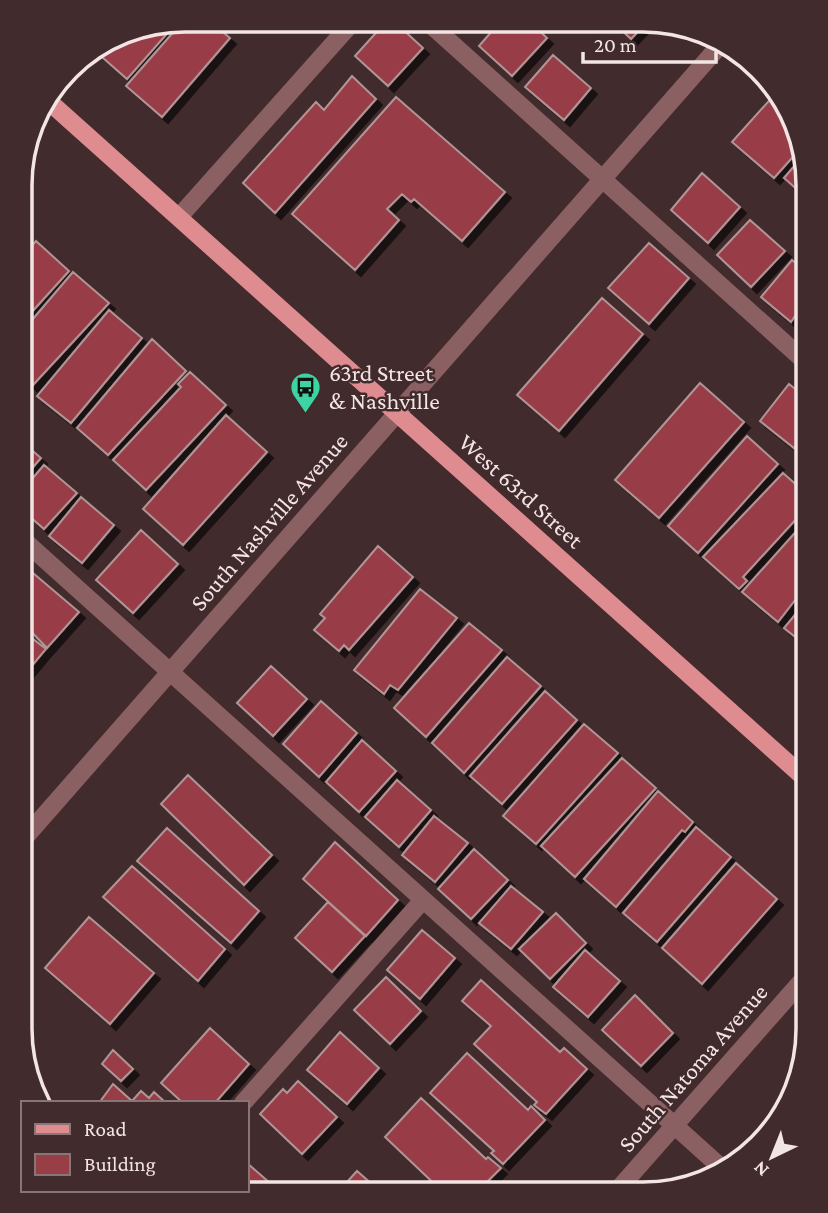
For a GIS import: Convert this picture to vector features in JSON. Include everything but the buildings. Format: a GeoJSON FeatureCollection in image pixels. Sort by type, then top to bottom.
{"type":"FeatureCollection","features":[{"type":"Feature","properties":{"kind":"main road","name":"West 63rd Street"},"geometry":{"type":"LineString","coordinates":[[54,105],[796,770]]}},
{"type":"Feature","properties":{"kind":"street"},"geometry":{"type":"LineString","coordinates":[[179,217],[345,32]]}},
{"type":"Feature","properties":{"kind":"street"},"geometry":{"type":"LineString","coordinates":[[439,32],[796,353]]}},
{"type":"Feature","properties":{"kind":"street","name":"South Nashville Avenue"},"geometry":{"type":"LineString","coordinates":[[32,829],[715,50]]}},
{"type":"Feature","properties":{"kind":"street"},"geometry":{"type":"LineString","coordinates":[[32,548],[716,1163]]}},
{"type":"Feature","properties":{"kind":"street"},"geometry":{"type":"LineString","coordinates":[[245,1101],[423,900]]}},
{"type":"Feature","properties":{"kind":"street","name":"South Natoma Avenue"},"geometry":{"type":"LineString","coordinates":[[625,1182],[796,988]]}},
{"type":"Feature","properties":{"kind":"place","name":"63rd Street & Nashville"},"geometry":{"type":"Point","coordinates":[306,414]}}]}
